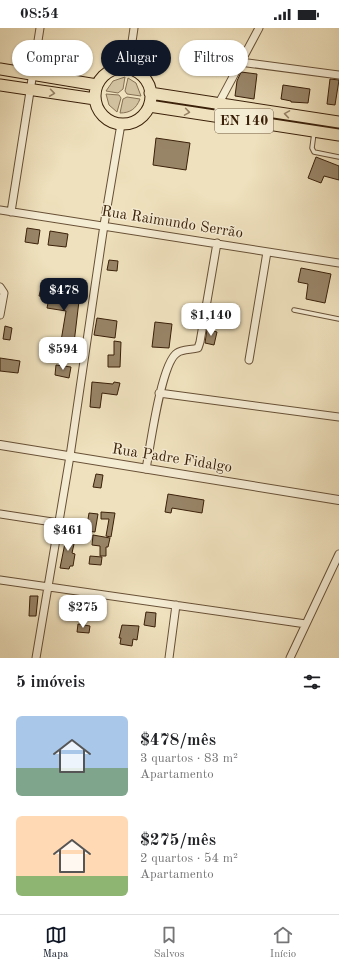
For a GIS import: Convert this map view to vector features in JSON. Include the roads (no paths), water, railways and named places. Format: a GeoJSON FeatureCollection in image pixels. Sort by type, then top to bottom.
{"type":"FeatureCollection","features":[{"type":"Feature","properties":{"kind":"main road"},"geometry":{"type":"LineString","coordinates":[[0,69],[12,71]]}},
{"type":"Feature","properties":{"kind":"main road"},"geometry":{"type":"LineString","coordinates":[[45,76],[97,85]]}},
{"type":"Feature","properties":{"kind":"main road"},"geometry":{"type":"LineString","coordinates":[[103,76],[97,85],[95,99],[98,109],[112,122],[121,124],[138,120],[144,114],[148,106],[150,93],[141,76]]}},
{"type":"Feature","properties":{"kind":"main road"},"geometry":{"type":"LineString","coordinates":[[0,85],[95,99]]}},
{"type":"Feature","properties":{"kind":"main road","name":"EN 140"},"geometry":{"type":"LineString","coordinates":[[150,93],[339,122]]}},
{"type":"Feature","properties":{"kind":"main road","name":"EN 140"},"geometry":{"type":"LineString","coordinates":[[148,106],[339,135]]}},
{"type":"Feature","properties":{"kind":"main road"},"geometry":{"type":"LineString","coordinates":[[310,117],[311,131]]}},
{"type":"Feature","properties":{"kind":"street"},"geometry":{"type":"LineString","coordinates":[[38,40],[40,28]]}},
{"type":"Feature","properties":{"kind":"street"},"geometry":{"type":"LineString","coordinates":[[132,40],[134,28]]}},
{"type":"Feature","properties":{"kind":"street"},"geometry":{"type":"LineString","coordinates":[[248,48],[259,28]]}},
{"type":"Feature","properties":{"kind":"street"},"geometry":{"type":"LineString","coordinates":[[248,63],[339,75]]}},
{"type":"Feature","properties":{"kind":"street"},"geometry":{"type":"LineString","coordinates":[[11,212],[33,76]]}},
{"type":"Feature","properties":{"kind":"street"},"geometry":{"type":"LineString","coordinates":[[217,117],[219,103],[233,76]]}},
{"type":"Feature","properties":{"kind":"street"},"geometry":{"type":"LineString","coordinates":[[36,658],[70,456],[104,225],[121,124]]}},
{"type":"Feature","properties":{"kind":"street","name":"Rua Raimundo Serrão"},"geometry":{"type":"LineString","coordinates":[[0,210],[104,225],[339,263]]}},
{"type":"Feature","properties":{"kind":"street"},"geometry":{"type":"LineString","coordinates":[[146,469],[159,393],[173,356],[181,351],[198,348],[200,342],[217,243]]}},
{"type":"Feature","properties":{"kind":"street"},"geometry":{"type":"LineString","coordinates":[[249,360],[267,252]]}},
{"type":"Feature","properties":{"kind":"street"},"geometry":{"type":"LineString","coordinates":[[0,287],[4,292],[0,315]]}},
{"type":"Feature","properties":{"kind":"street"},"geometry":{"type":"LineString","coordinates":[[159,393],[339,417]]}},
{"type":"Feature","properties":{"kind":"street","name":"Rua Padre Fidalgo"},"geometry":{"type":"LineString","coordinates":[[0,445],[339,500]]}},
{"type":"Feature","properties":{"kind":"street"},"geometry":{"type":"LineString","coordinates":[[0,514],[59,523]]}},
{"type":"Feature","properties":{"kind":"street"},"geometry":{"type":"LineString","coordinates":[[290,658],[339,554]]}},
{"type":"Feature","properties":{"kind":"street"},"geometry":{"type":"LineString","coordinates":[[0,580],[306,624]]}},
{"type":"Feature","properties":{"kind":"street"},"geometry":{"type":"LineString","coordinates":[[169,658],[176,605]]}},
{"type":"Feature","properties":{"kind":"lane"},"geometry":{"type":"LineString","coordinates":[[311,131],[312,148],[314,152],[339,157]]}},
{"type":"Feature","properties":{"kind":"lane"},"geometry":{"type":"LineString","coordinates":[[294,310],[339,319]]}}]}
